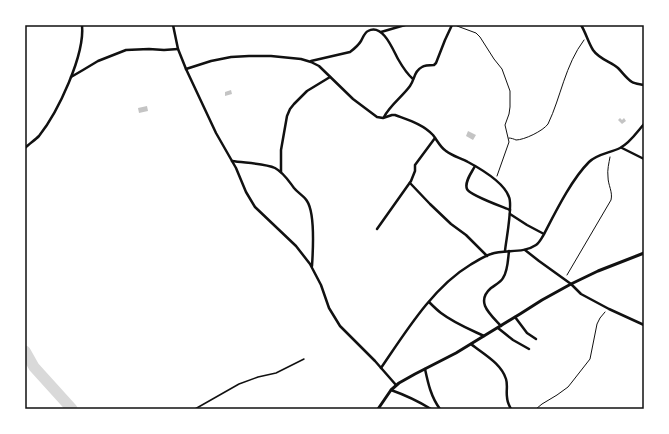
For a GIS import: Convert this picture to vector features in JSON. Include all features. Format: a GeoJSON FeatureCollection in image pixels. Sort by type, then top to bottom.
{"type":"FeatureCollection","features":[{"type":"Feature","properties":{"kind":"street"},"geometry":{"type":"LineString","coordinates":[[25,148],[38,137],[55,112],[66,89],[81,47],[82,25]]}},
{"type":"Feature","properties":{"kind":"street"},"geometry":{"type":"LineString","coordinates":[[173,25],[178,48],[186,69],[216,133],[255,207],[296,246],[312,267],[321,285],[329,308],[340,326],[396,385]]}},
{"type":"Feature","properties":{"kind":"street"},"geometry":{"type":"LineString","coordinates":[[380,32],[405,25]]}},
{"type":"Feature","properties":{"kind":"street"},"geometry":{"type":"LineString","coordinates":[[383,118],[392,105],[410,86],[415,74],[421,67],[434,65],[436,63],[445,40],[454,25]]}},
{"type":"Feature","properties":{"kind":"street"},"geometry":{"type":"LineString","coordinates":[[581,25],[588,42],[599,57],[605,59],[619,69],[633,83],[644,85]]}},
{"type":"Feature","properties":{"kind":"street"},"geometry":{"type":"LineString","coordinates":[[311,62],[350,52],[355,49],[368,31],[376,29],[387,39],[401,64],[413,79]]}},
{"type":"Feature","properties":{"kind":"street"},"geometry":{"type":"LineString","coordinates":[[70,78],[98,61],[126,50],[164,50],[178,48]]}},
{"type":"Feature","properties":{"kind":"street"},"geometry":{"type":"LineString","coordinates":[[186,69],[211,61],[231,57],[250,56],[271,56],[301,59],[319,66],[352,99],[377,117],[383,118],[395,115],[416,123],[426,129],[446,151],[465,160],[488,174],[503,187],[509,196],[510,210],[505,251]]}},
{"type":"Feature","properties":{"kind":"street"},"geometry":{"type":"LineString","coordinates":[[282,172],[281,150],[287,116],[290,109],[307,91],[330,77]]}},
{"type":"Feature","properties":{"kind":"street"},"geometry":{"type":"LineString","coordinates":[[381,368],[429,302],[452,278],[469,266],[492,254],[525,249],[537,244],[575,179],[589,162],[595,158],[622,148],[644,124]]}},
{"type":"Feature","properties":{"kind":"street"},"geometry":{"type":"LineString","coordinates":[[377,230],[410,183],[414,176],[416,165],[435,138]]}},
{"type":"Feature","properties":{"kind":"street"},"geometry":{"type":"LineString","coordinates":[[622,148],[644,159]]}},
{"type":"Feature","properties":{"kind":"street"},"geometry":{"type":"LineString","coordinates":[[232,161],[275,168],[284,174],[307,202],[312,220],[312,267]]}},
{"type":"Feature","properties":{"kind":"street"},"geometry":{"type":"LineString","coordinates":[[475,166],[466,184],[466,189],[468,192],[510,210]]}},
{"type":"Feature","properties":{"kind":"street"},"geometry":{"type":"LineString","coordinates":[[410,183],[451,224],[466,235],[487,256]]}},
{"type":"Feature","properties":{"kind":"street"},"geometry":{"type":"LineString","coordinates":[[510,214],[544,234]]}},
{"type":"Feature","properties":{"kind":"street"},"geometry":{"type":"LineString","coordinates":[[525,249],[571,284],[581,294],[644,325]]}},
{"type":"Feature","properties":{"kind":"street"},"geometry":{"type":"LineString","coordinates":[[509,251],[508,263],[504,278],[491,288],[484,296],[484,302],[486,309],[500,327],[513,340],[529,349]]}},
{"type":"Feature","properties":{"kind":"street"},"geometry":{"type":"LineString","coordinates":[[378,409],[396,385],[456,354],[542,300],[571,284],[644,252]]}},
{"type":"Feature","properties":{"kind":"street"},"geometry":{"type":"LineString","coordinates":[[429,302],[456,322],[484,336]]}},
{"type":"Feature","properties":{"kind":"street"},"geometry":{"type":"LineString","coordinates":[[516,317],[527,333],[536,339]]}},
{"type":"Feature","properties":{"kind":"street"},"geometry":{"type":"LineString","coordinates":[[471,344],[488,357],[503,372],[506,378],[507,398],[511,409]]}},
{"type":"Feature","properties":{"kind":"street"},"geometry":{"type":"LineString","coordinates":[[425,369],[432,395],[440,409]]}},
{"type":"Feature","properties":{"kind":"street"},"geometry":{"type":"LineString","coordinates":[[391,390],[405,395],[431,409]]}},
{"type":"Feature","properties":{"kind":"lane"},"geometry":{"type":"LineString","coordinates":[[195,409],[239,384],[258,377],[276,373],[304,359]]}},
{"type":"Feature","properties":{"kind":"path"},"geometry":{"type":"LineString","coordinates":[[454,25],[476,33],[480,37],[502,69],[510,91],[510,107],[506,125],[509,142],[496,181]]}},
{"type":"Feature","properties":{"kind":"path"},"geometry":{"type":"LineString","coordinates":[[508,137],[515,140],[520,139],[545,128],[553,112],[572,60],[586,36]]}},
{"type":"Feature","properties":{"kind":"path"},"geometry":{"type":"LineString","coordinates":[[564,279],[575,263],[611,200],[612,193],[608,178],[608,166],[611,152]]}},
{"type":"Feature","properties":{"kind":"path"},"geometry":{"type":"LineString","coordinates":[[536,409],[568,387],[590,359],[590,352],[597,324],[600,318],[609,309]]}},
{"type":"Feature","properties":{"kind":"building"},"geometry":{"type":"Polygon","coordinates":[[[231,90],[232,94],[225,96],[225,92],[231,90]]]}},
{"type":"Feature","properties":{"kind":"building"},"geometry":{"type":"Polygon","coordinates":[[[147,106],[148,111],[139,113],[138,108],[147,106]]]}},
{"type":"Feature","properties":{"kind":"building"},"geometry":{"type":"Polygon","coordinates":[[[620,118],[622,120],[624,118],[626,121],[622,124],[618,120],[620,118]]]}},
{"type":"Feature","properties":{"kind":"building"},"geometry":{"type":"Polygon","coordinates":[[[468,131],[476,135],[473,140],[466,136],[468,131]]]}},
{"type":"Feature","properties":{"kind":"waterway"},"geometry":{"type":"LineString","coordinates":[[25,351],[34,367],[72,409]]}}]}
